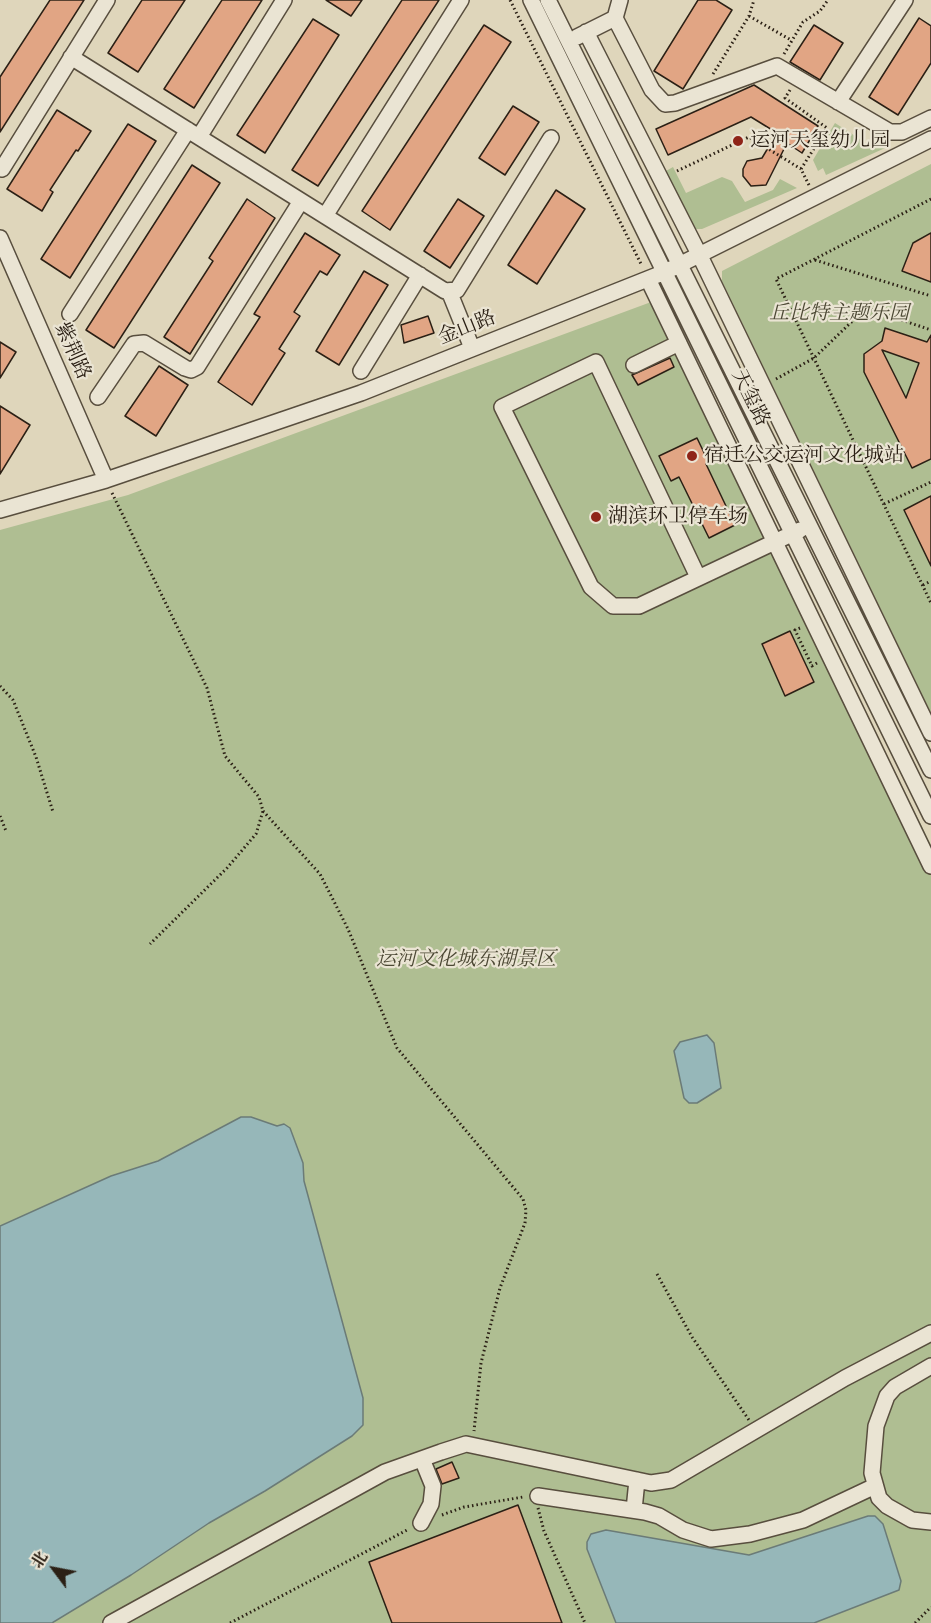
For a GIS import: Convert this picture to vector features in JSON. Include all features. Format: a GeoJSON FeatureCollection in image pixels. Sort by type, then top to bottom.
{"type":"FeatureCollection","features":[{"type":"Feature","properties":{"kind":"street"},"geometry":{"type":"LineString","coordinates":[[2,169],[107,0]]}},
{"type":"Feature","properties":{"kind":"street"},"geometry":{"type":"LineString","coordinates":[[70,314],[284,0]]}},
{"type":"Feature","properties":{"kind":"street"},"geometry":{"type":"LineString","coordinates":[[326,216],[461,0]]}},
{"type":"Feature","properties":{"kind":"street","name":"天玺路"},"geometry":{"type":"LineString","coordinates":[[532,0],[931,816]]}},
{"type":"Feature","properties":{"kind":"street","name":"天玺路"},"geometry":{"type":"LineString","coordinates":[[548,0],[931,770]]}},
{"type":"Feature","properties":{"kind":"street"},"geometry":{"type":"LineString","coordinates":[[620,0],[615,18],[652,90],[665,104],[777,66],[872,123],[898,133],[931,118]]}},
{"type":"Feature","properties":{"kind":"street"},"geometry":{"type":"LineString","coordinates":[[838,102],[904,0]]}},
{"type":"Feature","properties":{"kind":"street"},"geometry":{"type":"LineString","coordinates":[[554,48],[615,18]]}},
{"type":"Feature","properties":{"kind":"street"},"geometry":{"type":"LineString","coordinates":[[586,32],[700,256],[931,733]]}},
{"type":"Feature","properties":{"kind":"street"},"geometry":{"type":"LineString","coordinates":[[71,57],[449,291],[457,290],[551,138]]}},
{"type":"Feature","properties":{"kind":"street","name":"金山路"},"geometry":{"type":"LineString","coordinates":[[0,510],[106,480],[361,393],[648,279],[700,256],[931,139]]}},
{"type":"Feature","properties":{"kind":"street"},"geometry":{"type":"LineString","coordinates":[[98,397],[134,344],[144,344],[185,368],[191,370],[197,367],[301,201]]}},
{"type":"Feature","properties":{"kind":"street","name":"紫荆路"},"geometry":{"type":"LineString","coordinates":[[0,238],[106,480]]}},
{"type":"Feature","properties":{"kind":"street"},"geometry":{"type":"LineString","coordinates":[[361,371],[420,275]]}},
{"type":"Feature","properties":{"kind":"street"},"geometry":{"type":"LineString","coordinates":[[648,279],[773,543],[931,866]]}},
{"type":"Feature","properties":{"kind":"street"},"geometry":{"type":"LineString","coordinates":[[449,291],[472,348]]}},
{"type":"Feature","properties":{"kind":"street"},"geometry":{"type":"LineString","coordinates":[[634,365],[679,343]]}},
{"type":"Feature","properties":{"kind":"street"},"geometry":{"type":"LineString","coordinates":[[698,577],[596,362],[502,407],[591,587],[598,596],[613,606],[639,606],[811,525]]}},
{"type":"Feature","properties":{"kind":"street"},"geometry":{"type":"LineString","coordinates":[[763,472],[795,455]]}},
{"type":"Feature","properties":{"kind":"street"},"geometry":{"type":"LineString","coordinates":[[872,744],[924,717]]}},
{"type":"Feature","properties":{"kind":"street"},"geometry":{"type":"LineString","coordinates":[[111,1623],[385,1472],[466,1444],[651,1483],[671,1479],[756,1428],[931,1333]]}},
{"type":"Feature","properties":{"kind":"street"},"geometry":{"type":"LineString","coordinates":[[931,1366],[895,1387],[882,1405],[874,1441],[872,1473],[879,1498],[897,1513],[912,1520],[931,1522]]}},
{"type":"Feature","properties":{"kind":"street"},"geometry":{"type":"LineString","coordinates":[[421,1523],[431,1504],[433,1486],[422,1459]]}},
{"type":"Feature","properties":{"kind":"street"},"geometry":{"type":"LineString","coordinates":[[634,1510],[637,1480]]}},
{"type":"Feature","properties":{"kind":"street"},"geometry":{"type":"LineString","coordinates":[[538,1496],[634,1510],[659,1516],[696,1535],[711,1539],[727,1538],[803,1520],[875,1486]]}},
{"type":"Feature","properties":{"kind":"path"},"geometry":{"type":"LineString","coordinates":[[510,0],[648,279]]}},
{"type":"Feature","properties":{"kind":"path"},"geometry":{"type":"LineString","coordinates":[[701,93],[749,16],[754,0]]}},
{"type":"Feature","properties":{"kind":"path"},"geometry":{"type":"LineString","coordinates":[[777,66],[803,22],[820,11],[828,0]]}},
{"type":"Feature","properties":{"kind":"path"},"geometry":{"type":"LineString","coordinates":[[749,16],[792,41]]}},
{"type":"Feature","properties":{"kind":"path"},"geometry":{"type":"LineString","coordinates":[[798,78],[785,98],[827,128],[801,169]]}},
{"type":"Feature","properties":{"kind":"path"},"geometry":{"type":"LineString","coordinates":[[677,171],[749,137],[801,169],[815,198]]}},
{"type":"Feature","properties":{"kind":"path"},"geometry":{"type":"LineString","coordinates":[[931,199],[776,279],[931,603]]}},
{"type":"Feature","properties":{"kind":"path"},"geometry":{"type":"LineString","coordinates":[[814,260],[931,296]]}},
{"type":"Feature","properties":{"kind":"path"},"geometry":{"type":"LineString","coordinates":[[762,387],[814,358],[866,308],[931,330]]}},
{"type":"Feature","properties":{"kind":"path"},"geometry":{"type":"LineString","coordinates":[[106,480],[207,688],[225,756],[259,798],[263,811],[321,874],[348,928],[397,1048],[523,1199],[526,1210],[525,1222],[500,1287],[481,1363],[471,1445]]}},
{"type":"Feature","properties":{"kind":"path"},"geometry":{"type":"LineString","coordinates":[[884,504],[931,482]]}},
{"type":"Feature","properties":{"kind":"path"},"geometry":{"type":"LineString","coordinates":[[922,585],[931,581]]}},
{"type":"Feature","properties":{"kind":"path"},"geometry":{"type":"LineString","coordinates":[[0,686],[13,700],[36,757],[53,812]]}},
{"type":"Feature","properties":{"kind":"path"},"geometry":{"type":"LineString","coordinates":[[150,944],[227,868],[256,834],[263,811]]}},
{"type":"Feature","properties":{"kind":"path"},"geometry":{"type":"LineString","coordinates":[[0,816],[6,831]]}},
{"type":"Feature","properties":{"kind":"path"},"geometry":{"type":"LineString","coordinates":[[657,1274],[692,1337],[756,1428]]}},
{"type":"Feature","properties":{"kind":"path"},"geometry":{"type":"LineString","coordinates":[[230,1623],[421,1523],[464,1507],[506,1497],[538,1496],[538,1516],[585,1623]]}},
{"type":"Feature","properties":{"kind":"path"},"geometry":{"type":"LineString","coordinates":[[915,1623],[931,1607]]}},
{"type":"Feature","properties":{"kind":"green space"},"geometry":{"type":"Polygon","coordinates":[[[835,123],[869,145],[885,148],[826,175],[823,168],[818,171],[813,160],[835,123]]]}},
{"type":"Feature","properties":{"kind":"green space","name":"丘比特主题乐园"},"geometry":{"type":"Polygon","coordinates":[[[931,164],[931,713],[722,281],[722,271],[931,164]]]}},
{"type":"Feature","properties":{"kind":"green space"},"geometry":{"type":"Polygon","coordinates":[[[673,167],[686,193],[722,177],[732,181],[745,202],[773,190],[780,179],[797,188],[702,229],[695,229],[666,171],[673,167]]]}},
{"type":"Feature","properties":{"kind":"green space","name":"运河文化城东湖景区"},"geometry":{"type":"Polygon","coordinates":[[[662,298],[931,845],[931,1623],[0,1623],[0,530],[128,495],[662,298]]]}},
{"type":"Feature","properties":{"kind":"water"},"geometry":{"type":"Polygon","coordinates":[[[707,1035],[714,1043],[721,1088],[697,1103],[689,1103],[684,1098],[674,1051],[680,1042],[707,1035]]]}},
{"type":"Feature","properties":{"kind":"water"},"geometry":{"type":"Polygon","coordinates":[[[241,1117],[251,1117],[277,1126],[284,1124],[290,1128],[303,1163],[304,1181],[363,1398],[363,1425],[352,1436],[209,1523],[131,1575],[52,1623],[0,1623],[0,1226],[111,1176],[158,1161],[241,1117]]]}},
{"type":"Feature","properties":{"kind":"water"},"geometry":{"type":"Polygon","coordinates":[[[868,1516],[875,1516],[883,1524],[901,1581],[899,1590],[814,1623],[616,1623],[587,1549],[587,1542],[591,1534],[606,1530],[749,1555],[868,1516]]]}},
{"type":"Feature","properties":{"kind":"building"},"geometry":{"type":"Polygon","coordinates":[[[50,0],[84,0],[0,132],[0,77],[50,0]]]}},
{"type":"Feature","properties":{"kind":"building"},"geometry":{"type":"Polygon","coordinates":[[[142,0],[185,0],[138,72],[108,53],[142,0]]]}},
{"type":"Feature","properties":{"kind":"building"},"geometry":{"type":"Polygon","coordinates":[[[222,0],[262,0],[194,108],[164,89],[222,0]]]}},
{"type":"Feature","properties":{"kind":"building"},"geometry":{"type":"Polygon","coordinates":[[[326,0],[362,0],[351,16],[326,0]]]}},
{"type":"Feature","properties":{"kind":"building"},"geometry":{"type":"Polygon","coordinates":[[[402,0],[439,0],[318,186],[292,170],[402,0]]]}},
{"type":"Feature","properties":{"kind":"building"},"geometry":{"type":"Polygon","coordinates":[[[698,0],[716,0],[732,10],[683,89],[654,71],[698,0]]]}},
{"type":"Feature","properties":{"kind":"building"},"geometry":{"type":"Polygon","coordinates":[[[919,18],[931,26],[931,63],[898,115],[869,97],[919,18]]]}},
{"type":"Feature","properties":{"kind":"building"},"geometry":{"type":"Polygon","coordinates":[[[313,19],[339,35],[265,153],[237,135],[313,19]]]}},
{"type":"Feature","properties":{"kind":"building"},"geometry":{"type":"Polygon","coordinates":[[[484,25],[511,42],[390,230],[362,211],[484,25]]]}},
{"type":"Feature","properties":{"kind":"building"},"geometry":{"type":"Polygon","coordinates":[[[814,25],[843,43],[820,80],[790,62],[814,25]]]}},
{"type":"Feature","properties":{"kind":"building"},"geometry":{"type":"Polygon","coordinates":[[[754,85],[818,126],[802,153],[787,143],[766,185],[751,186],[743,176],[743,169],[747,161],[762,158],[777,133],[751,117],[668,155],[656,129],[754,85]]]}},
{"type":"Feature","properties":{"kind":"building"},"geometry":{"type":"Polygon","coordinates":[[[513,106],[539,122],[505,175],[479,158],[513,106]]]}},
{"type":"Feature","properties":{"kind":"building"},"geometry":{"type":"Polygon","coordinates":[[[57,110],[91,131],[50,190],[53,192],[42,211],[7,189],[57,110]]]}},
{"type":"Feature","properties":{"kind":"building"},"geometry":{"type":"Polygon","coordinates":[[[128,124],[156,141],[70,278],[41,259],[128,124]]]}},
{"type":"Feature","properties":{"kind":"building"},"geometry":{"type":"Polygon","coordinates":[[[192,165],[220,183],[114,348],[86,330],[192,165]]]}},
{"type":"Feature","properties":{"kind":"building"},"geometry":{"type":"Polygon","coordinates":[[[556,190],[585,209],[537,284],[508,265],[556,190]]]}},
{"type":"Feature","properties":{"kind":"building"},"geometry":{"type":"Polygon","coordinates":[[[247,199],[275,218],[190,354],[164,337],[213,261],[209,258],[247,199]]]}},
{"type":"Feature","properties":{"kind":"building"},"geometry":{"type":"Polygon","coordinates":[[[458,199],[484,216],[450,268],[424,251],[458,199]]]}},
{"type":"Feature","properties":{"kind":"building"},"geometry":{"type":"Polygon","coordinates":[[[305,233],[340,255],[327,275],[320,271],[294,312],[300,316],[279,349],[285,353],[252,405],[218,382],[260,317],[254,314],[305,233]]]}},
{"type":"Feature","properties":{"kind":"building"},"geometry":{"type":"Polygon","coordinates":[[[931,233],[931,282],[902,271],[913,243],[931,233]]]}},
{"type":"Feature","properties":{"kind":"building"},"geometry":{"type":"Polygon","coordinates":[[[364,271],[388,285],[339,365],[316,351],[364,271]]]}},
{"type":"Feature","properties":{"kind":"building"},"geometry":{"type":"Polygon","coordinates":[[[428,316],[434,333],[404,343],[401,325],[428,316]]]}},
{"type":"Feature","properties":{"kind":"building"},"geometry":{"type":"Polygon","coordinates":[[[885,328],[927,342],[931,335],[931,459],[912,468],[864,372],[864,354],[882,341],[885,328]],[[882,350],[906,398],[919,363],[882,350]]]}},
{"type":"Feature","properties":{"kind":"building"},"geometry":{"type":"Polygon","coordinates":[[[0,342],[16,352],[0,378],[0,342]]]}},
{"type":"Feature","properties":{"kind":"building"},"geometry":{"type":"Polygon","coordinates":[[[670,358],[674,367],[638,385],[632,375],[670,358]]]}},
{"type":"Feature","properties":{"kind":"building"},"geometry":{"type":"Polygon","coordinates":[[[159,366],[188,385],[156,436],[125,416],[159,366]]]}},
{"type":"Feature","properties":{"kind":"building"},"geometry":{"type":"Polygon","coordinates":[[[0,406],[30,425],[0,474],[0,406]]]}},
{"type":"Feature","properties":{"kind":"building"},"geometry":{"type":"Polygon","coordinates":[[[697,438],[709,463],[706,464],[735,525],[709,538],[679,477],[671,481],[659,456],[697,438]]]}},
{"type":"Feature","properties":{"kind":"building"},"geometry":{"type":"Polygon","coordinates":[[[931,496],[931,566],[904,510],[931,496]]]}},
{"type":"Feature","properties":{"kind":"building"},"geometry":{"type":"Polygon","coordinates":[[[790,631],[814,682],[785,696],[762,644],[790,631]]]}},
{"type":"Feature","properties":{"kind":"building"},"geometry":{"type":"Polygon","coordinates":[[[452,1462],[459,1478],[442,1484],[436,1469],[452,1462]]]}},
{"type":"Feature","properties":{"kind":"building"},"geometry":{"type":"Polygon","coordinates":[[[518,1505],[562,1623],[392,1623],[369,1562],[518,1505]]]}},
{"type":"Feature","properties":{"kind":"place","name":"运河天玺幼儿园"},"geometry":{"type":"Point","coordinates":[738,141]}},
{"type":"Feature","properties":{"kind":"place","name":"宿迁公交运河文化城站"},"geometry":{"type":"Point","coordinates":[692,456]}},
{"type":"Feature","properties":{"kind":"place","name":"湖滨环卫停车场"},"geometry":{"type":"Point","coordinates":[596,517]}}]}
